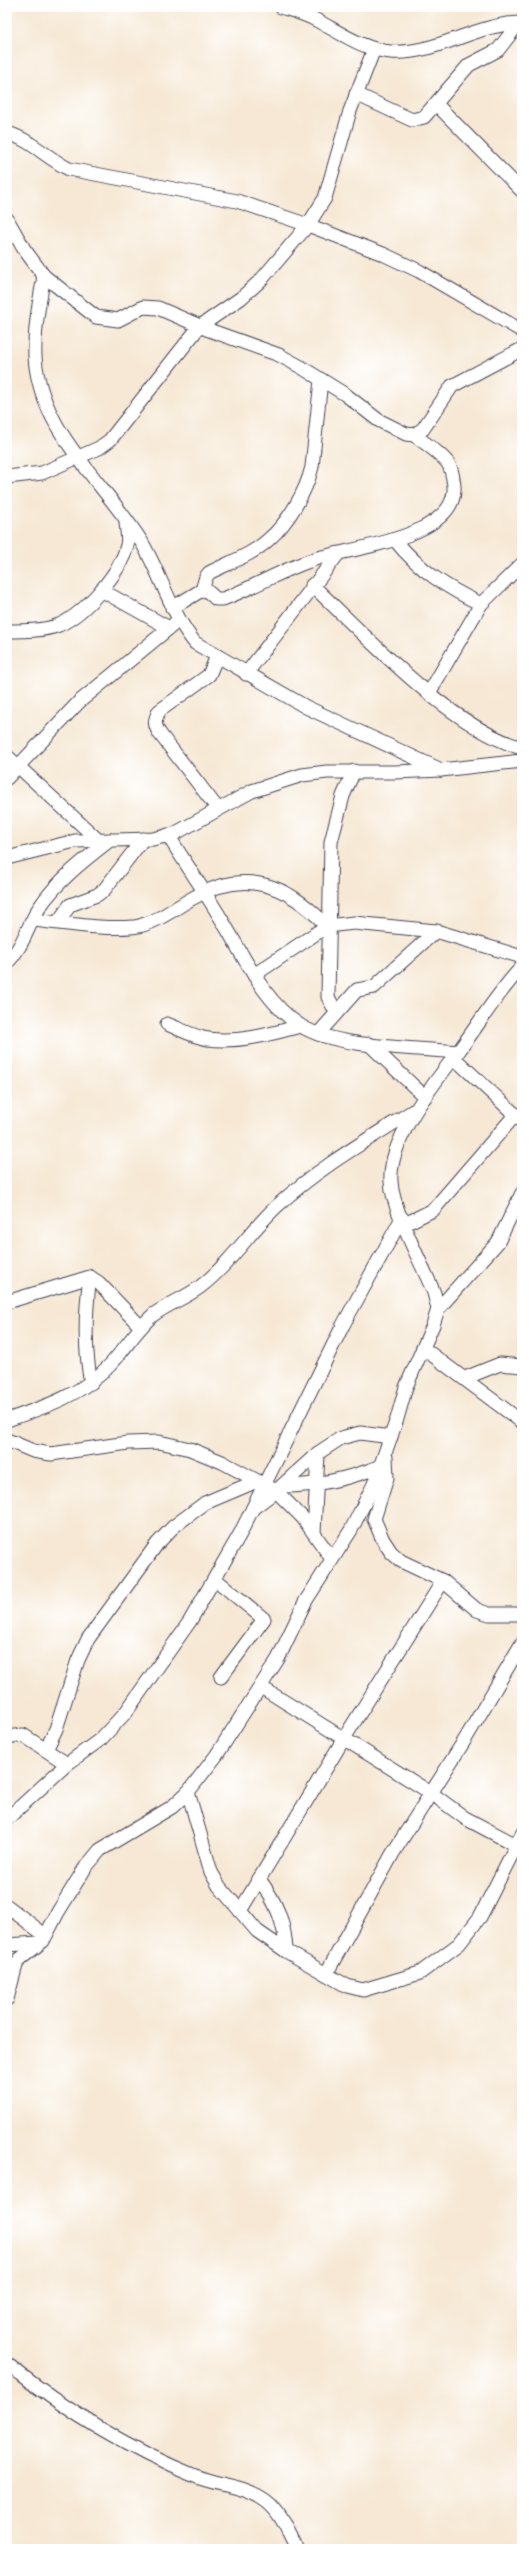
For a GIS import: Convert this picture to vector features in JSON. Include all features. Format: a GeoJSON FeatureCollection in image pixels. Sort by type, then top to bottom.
{"type":"FeatureCollection","features":[{"type":"Feature","properties":{"kind":"street"},"geometry":{"type":"LineString","coordinates":[[281,7],[315,19],[374,50],[392,52],[414,51],[489,26],[520,23]]}},
{"type":"Feature","properties":{"kind":"street"},"geometry":{"type":"LineString","coordinates":[[356,94],[412,120],[424,117],[469,65],[498,50],[520,23]]}},
{"type":"Feature","properties":{"kind":"street"},"geometry":{"type":"LineString","coordinates":[[7,477],[42,473],[76,456],[99,448],[110,440],[199,327],[241,298],[261,280],[308,225],[328,192],[356,94],[374,50]]}},
{"type":"Feature","properties":{"kind":"street"},"geometry":{"type":"LineString","coordinates":[[436,104],[522,191]]}},
{"type":"Feature","properties":{"kind":"street"},"geometry":{"type":"LineString","coordinates":[[7,133],[24,140],[55,163],[69,169],[237,200],[308,225],[383,254],[419,271],[522,331]]}},
{"type":"Feature","properties":{"kind":"street"},"geometry":{"type":"LineString","coordinates":[[7,219],[24,249],[44,276],[101,320],[118,320],[143,307],[150,306],[199,327],[279,355],[322,380],[391,428],[414,435],[447,462],[454,492],[452,500],[439,517],[396,540],[297,566],[223,599],[216,599],[204,588]]}},
{"type":"Feature","properties":{"kind":"street"},"geometry":{"type":"LineString","coordinates":[[44,276],[36,318],[35,359],[47,405],[76,456],[125,519],[146,551],[173,619],[195,642],[246,674],[306,707],[441,770]]}},
{"type":"Feature","properties":{"kind":"street"},"geometry":{"type":"LineString","coordinates":[[414,435],[423,429],[452,386],[522,349]]}},
{"type":"Feature","properties":{"kind":"street"},"geometry":{"type":"LineString","coordinates":[[7,778],[79,702],[173,619],[204,588],[206,577],[209,573],[256,549],[269,540],[309,481],[314,457],[322,380]]}},
{"type":"Feature","properties":{"kind":"street"},"geometry":{"type":"LineString","coordinates":[[7,631],[34,630],[57,625],[73,618],[101,590],[122,558],[128,545],[125,519]]}},
{"type":"Feature","properties":{"kind":"street"},"geometry":{"type":"LineString","coordinates":[[396,540],[409,558],[426,572],[456,593],[481,604]]}},
{"type":"Feature","properties":{"kind":"street"},"geometry":{"type":"LineString","coordinates":[[246,674],[312,585],[338,554]]}},
{"type":"Feature","properties":{"kind":"street"},"geometry":{"type":"LineString","coordinates":[[429,693],[481,604],[522,564]]}},
{"type":"Feature","properties":{"kind":"street"},"geometry":{"type":"LineString","coordinates":[[312,585],[429,693],[490,737],[522,748]]}},
{"type":"Feature","properties":{"kind":"street"},"geometry":{"type":"LineString","coordinates":[[101,590],[173,619]]}},
{"type":"Feature","properties":{"kind":"street"},"geometry":{"type":"LineString","coordinates":[[217,656],[209,675],[159,711],[155,720],[155,726],[218,809]]}},
{"type":"Feature","properties":{"kind":"street"},"geometry":{"type":"LineString","coordinates":[[7,756],[104,840]]}},
{"type":"Feature","properties":{"kind":"street"},"geometry":{"type":"LineString","coordinates":[[7,858],[75,841],[143,839],[168,835],[252,791],[302,775],[354,771],[441,770],[520,760]]}},
{"type":"Feature","properties":{"kind":"street"},"geometry":{"type":"LineString","coordinates":[[336,1012],[328,997],[331,842],[343,796],[354,771]]}},
{"type":"Feature","properties":{"kind":"street"},"geometry":{"type":"LineString","coordinates":[[7,1819],[66,1764],[101,1738],[126,1712],[190,1621],[215,1579],[251,1509],[260,1482],[343,1325],[403,1221],[433,1210],[519,1117],[456,1054],[343,1040],[318,1034],[300,1026],[278,1006],[254,975],[168,835]]}},
{"type":"Feature","properties":{"kind":"street"},"geometry":{"type":"LineString","coordinates":[[58,922],[70,905],[97,895],[104,890],[143,839]]}},
{"type":"Feature","properties":{"kind":"street"},"geometry":{"type":"LineString","coordinates":[[7,963],[24,941],[39,908],[68,874],[104,840]]}},
{"type":"Feature","properties":{"kind":"street"},"geometry":{"type":"LineString","coordinates":[[34,920],[138,926],[153,922],[204,892],[240,881],[264,883],[296,901],[329,926]]}},
{"type":"Feature","properties":{"kind":"street"},"geometry":{"type":"LineString","coordinates":[[254,975],[329,926],[373,924],[436,931],[522,957]]}},
{"type":"Feature","properties":{"kind":"street"},"geometry":{"type":"LineString","coordinates":[[318,1034],[357,990],[374,987],[418,945],[436,931]]}},
{"type":"Feature","properties":{"kind":"street"},"geometry":{"type":"LineString","coordinates":[[438,1309],[434,1292],[392,1193],[391,1175],[402,1137],[414,1111],[456,1054],[477,1022],[519,973]]}},
{"type":"Feature","properties":{"kind":"street"},"geometry":{"type":"LineString","coordinates":[[167,1024],[206,1039],[229,1040],[250,1038],[300,1026]]}},
{"type":"Feature","properties":{"kind":"street"},"geometry":{"type":"LineString","coordinates":[[369,1044],[425,1097]]}},
{"type":"Feature","properties":{"kind":"street"},"geometry":{"type":"LineString","coordinates":[[7,1420],[69,1397],[91,1383],[110,1365],[141,1327],[171,1303],[199,1287],[217,1272],[276,1207],[300,1186],[414,1111]]}},
{"type":"Feature","properties":{"kind":"street"},"geometry":{"type":"LineString","coordinates":[[7,2000],[16,1965],[20,1958],[42,1940],[71,1888],[100,1850],[172,1807],[188,1792],[216,1756],[261,1687],[278,1659],[305,1602],[351,1530],[383,1459],[406,1387],[438,1309],[471,1274],[498,1242],[522,1193]]}},
{"type":"Feature","properties":{"kind":"street"},"geometry":{"type":"LineString","coordinates":[[90,1277],[99,1283],[141,1327]]}},
{"type":"Feature","properties":{"kind":"street"},"geometry":{"type":"LineString","coordinates":[[7,1302],[90,1277]]}},
{"type":"Feature","properties":{"kind":"street"},"geometry":{"type":"LineString","coordinates":[[90,1277],[86,1337],[91,1383]]}},
{"type":"Feature","properties":{"kind":"street"},"geometry":{"type":"LineString","coordinates":[[423,1348],[522,1422]]}},
{"type":"Feature","properties":{"kind":"street"},"geometry":{"type":"LineString","coordinates":[[465,1378],[500,1364],[522,1366]]}},
{"type":"Feature","properties":{"kind":"street"},"geometry":{"type":"LineString","coordinates":[[251,1509],[279,1488],[331,1443],[350,1434],[370,1433],[391,1437]]}},
{"type":"Feature","properties":{"kind":"street"},"geometry":{"type":"LineString","coordinates":[[7,1440],[33,1451],[51,1454],[128,1443],[159,1442],[190,1449],[222,1462],[260,1482],[279,1488],[352,1475],[383,1459]]}},
{"type":"Feature","properties":{"kind":"street"},"geometry":{"type":"LineString","coordinates":[[314,1533],[318,1453]]}},
{"type":"Feature","properties":{"kind":"street"},"geometry":{"type":"LineString","coordinates":[[383,1459],[387,1478],[374,1519],[383,1540],[401,1561],[443,1581],[477,1610],[488,1614],[522,1614]]}},
{"type":"Feature","properties":{"kind":"street"},"geometry":{"type":"LineString","coordinates":[[46,1750],[56,1729],[78,1660],[88,1638],[157,1544],[173,1527],[205,1503],[260,1482]]}},
{"type":"Feature","properties":{"kind":"street"},"geometry":{"type":"LineString","coordinates":[[279,1488],[332,1559]]}},
{"type":"Feature","properties":{"kind":"street"},"geometry":{"type":"LineString","coordinates":[[215,1579],[264,1619],[221,1677]]}},
{"type":"Feature","properties":{"kind":"street"},"geometry":{"type":"LineString","coordinates":[[240,1911],[343,1740],[443,1581]]}},
{"type":"Feature","properties":{"kind":"street"},"geometry":{"type":"LineString","coordinates":[[326,1974],[361,1907],[522,1643]]}},
{"type":"Feature","properties":{"kind":"street"},"geometry":{"type":"LineString","coordinates":[[188,1792],[211,1872],[219,1886],[257,1931],[286,1951],[347,1986],[363,1990],[420,1973],[433,1965],[459,1944],[470,1931],[519,1840],[465,1818],[431,1793],[343,1740],[261,1687]]}},
{"type":"Feature","properties":{"kind":"street"},"geometry":{"type":"LineString","coordinates":[[7,1737],[23,1735],[66,1764]]}},
{"type":"Feature","properties":{"kind":"street"},"geometry":{"type":"LineString","coordinates":[[259,1879],[271,1895],[282,1919],[286,1951]]}},
{"type":"Feature","properties":{"kind":"street"},"geometry":{"type":"LineString","coordinates":[[7,1906],[42,1940]]}},
{"type":"Feature","properties":{"kind":"street"},"geometry":{"type":"LineString","coordinates":[[7,1945],[42,1940]]}},
{"type":"Feature","properties":{"kind":"street"},"geometry":{"type":"LineString","coordinates":[[7,2364],[69,2411],[133,2447],[195,2477],[217,2484],[252,2491],[268,2502],[284,2523],[297,2549]]}}]}
